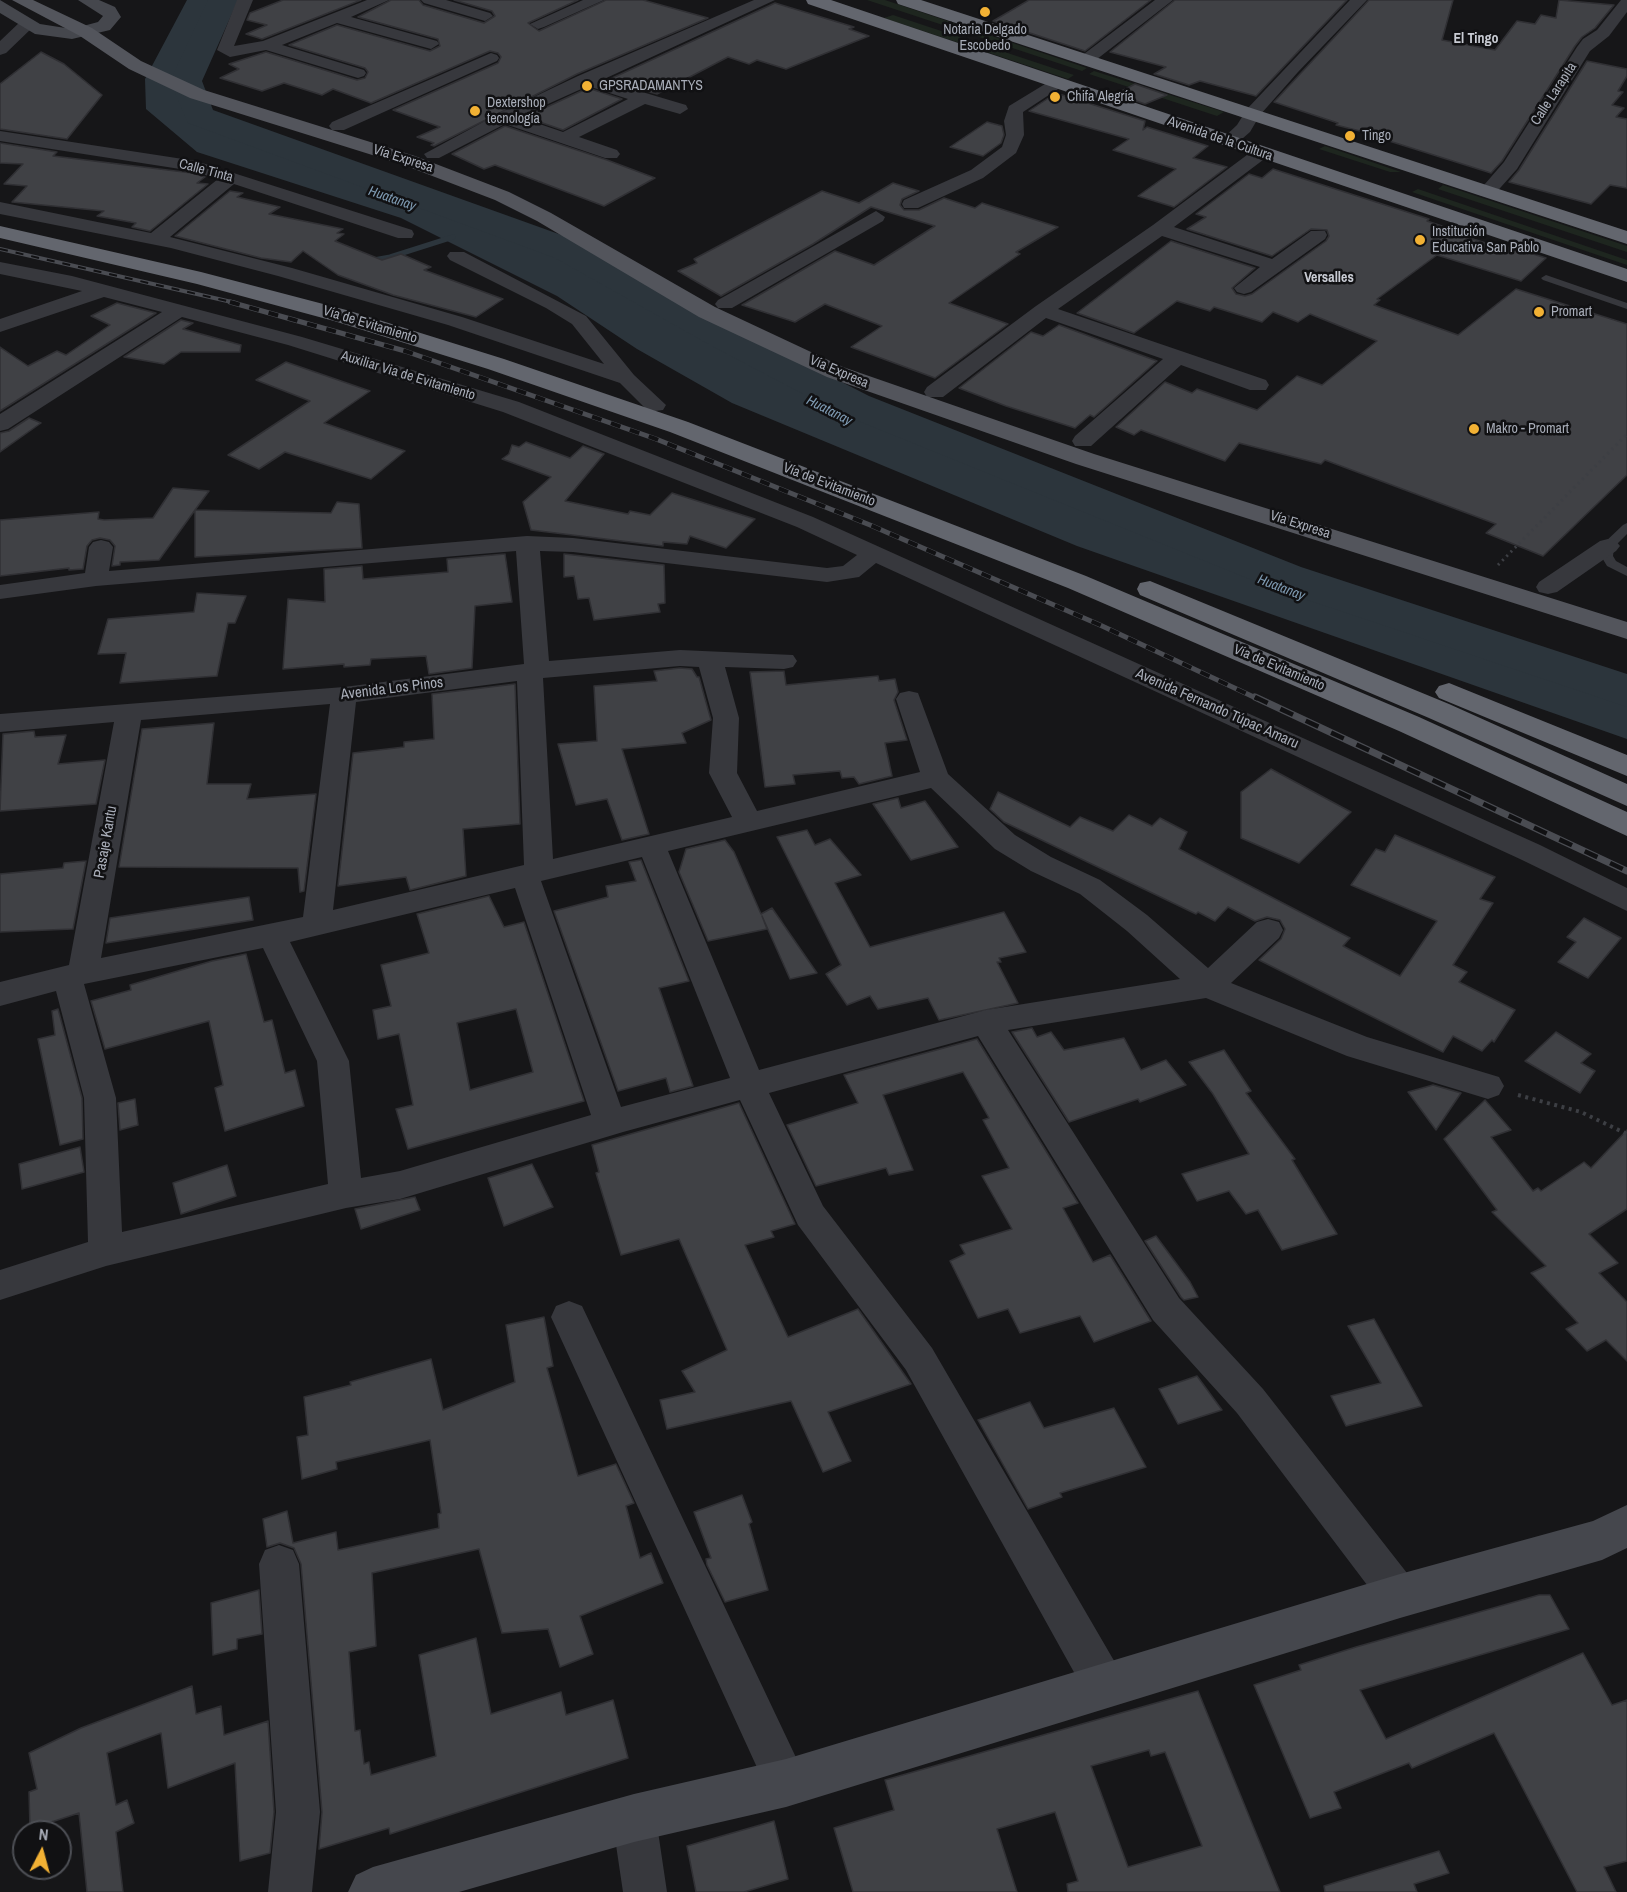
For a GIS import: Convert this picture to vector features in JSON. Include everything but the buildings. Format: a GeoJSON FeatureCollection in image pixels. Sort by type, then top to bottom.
{"type":"FeatureCollection","features":[{"type":"Feature","properties":{"kind":"highway","name":"Avenida de la Cultura"},"geometry":{"type":"LineString","coordinates":[[814,0],[1627,276]]}},
{"type":"Feature","properties":{"kind":"highway"},"geometry":{"type":"LineString","coordinates":[[904,0],[1627,238]]}},
{"type":"Feature","properties":{"kind":"highway","name":"Vía de Evitamiento"},"geometry":{"type":"LineString","coordinates":[[0,220],[210,265],[380,312],[446,326],[656,405],[810,456],[1227,620],[1439,711],[1627,796]]}},
{"type":"Feature","properties":{"kind":"highway","name":"Vía de Evitamiento"},"geometry":{"type":"LineString","coordinates":[[0,232],[201,278],[342,316],[496,364],[679,427],[1077,582],[1409,724],[1627,825]]}},
{"type":"Feature","properties":{"kind":"highway"},"geometry":{"type":"LineString","coordinates":[[1227,620],[1447,691],[1627,766]]}},
{"type":"Feature","properties":{"kind":"main road","name":"Vía Expresa"},"geometry":{"type":"LineString","coordinates":[[20,0],[194,85],[408,160],[502,196],[544,217],[707,312],[835,372],[883,391],[1085,459],[1627,631]]}},
{"type":"Feature","properties":{"kind":"main road","name":"Vía Expresa"},"geometry":{"type":"LineString","coordinates":[[50,0],[104,26],[142,60]]}},
{"type":"Feature","properties":{"kind":"main road","name":"Vía Expresa"},"geometry":{"type":"LineString","coordinates":[[194,85],[240,96],[433,154],[497,178],[552,203],[725,304],[827,351],[935,392],[1627,614]]}},
{"type":"Feature","properties":{"kind":"street"},"geometry":{"type":"LineString","coordinates":[[0,5],[27,24],[46,32],[86,32],[104,26],[112,17],[109,11],[86,0]]}},
{"type":"Feature","properties":{"kind":"street"},"geometry":{"type":"LineString","coordinates":[[245,0],[225,50],[236,53],[267,45],[374,1]]}},
{"type":"Feature","properties":{"kind":"street"},"geometry":{"type":"LineString","coordinates":[[429,0],[485,16]]}},
{"type":"Feature","properties":{"kind":"street"},"geometry":{"type":"LineString","coordinates":[[538,24],[596,0]]}},
{"type":"Feature","properties":{"kind":"street"},"geometry":{"type":"LineString","coordinates":[[433,154],[584,80],[767,0]]}},
{"type":"Feature","properties":{"kind":"street"},"geometry":{"type":"LineString","coordinates":[[1086,60],[1165,0]]}},
{"type":"Feature","properties":{"kind":"street"},"geometry":{"type":"LineString","coordinates":[[1229,141],[1244,128],[1252,113],[1359,0]]}},
{"type":"Feature","properties":{"kind":"street","name":"Calle Larapita"},"geometry":{"type":"LineString","coordinates":[[1487,192],[1511,165],[1525,138],[1589,42],[1603,33],[1627,2]]}},
{"type":"Feature","properties":{"kind":"street"},"geometry":{"type":"LineString","coordinates":[[336,18],[431,44]]}},
{"type":"Feature","properties":{"kind":"street"},"geometry":{"type":"LineString","coordinates":[[0,50],[27,24]]}},
{"type":"Feature","properties":{"kind":"street"},"geometry":{"type":"LineString","coordinates":[[267,45],[358,73]]}},
{"type":"Feature","properties":{"kind":"street"},"geometry":{"type":"LineString","coordinates":[[338,126],[491,57]]}},
{"type":"Feature","properties":{"kind":"street"},"geometry":{"type":"LineString","coordinates":[[584,80],[680,109]]}},
{"type":"Feature","properties":{"kind":"street"},"geometry":{"type":"LineString","coordinates":[[911,204],[977,174],[1010,149],[1015,135],[1015,110],[1055,83]]}},
{"type":"Feature","properties":{"kind":"street"},"geometry":{"type":"LineString","coordinates":[[562,139],[643,98]]}},
{"type":"Feature","properties":{"kind":"street"},"geometry":{"type":"LineString","coordinates":[[504,118],[611,154]]}},
{"type":"Feature","properties":{"kind":"street","name":"Calle Tinta"},"geometry":{"type":"LineString","coordinates":[[0,136],[187,165],[405,234]]}},
{"type":"Feature","properties":{"kind":"street"},"geometry":{"type":"LineString","coordinates":[[935,392],[1043,310],[1160,229],[1261,153]]}},
{"type":"Feature","properties":{"kind":"street"},"geometry":{"type":"LineString","coordinates":[[154,240],[231,178]]}},
{"type":"Feature","properties":{"kind":"street"},"geometry":{"type":"LineString","coordinates":[[0,208],[154,240],[285,272],[446,326],[627,379]]}},
{"type":"Feature","properties":{"kind":"street"},"geometry":{"type":"LineString","coordinates":[[725,304],[876,217]]}},
{"type":"Feature","properties":{"kind":"street"},"geometry":{"type":"LineString","coordinates":[[1160,229],[1275,266]]}},
{"type":"Feature","properties":{"kind":"street"},"geometry":{"type":"LineString","coordinates":[[1244,288],[1318,235]]}},
{"type":"Feature","properties":{"kind":"street"},"geometry":{"type":"LineString","coordinates":[[457,256],[553,304],[579,320],[627,379],[656,405]]}},
{"type":"Feature","properties":{"kind":"street","name":"Auxiliar Via de Evitamiento"},"geometry":{"type":"LineString","coordinates":[[0,268],[72,282],[176,312],[295,341],[511,407],[805,522]]}},
{"type":"Feature","properties":{"kind":"street"},"geometry":{"type":"LineString","coordinates":[[0,282],[72,282]]}},
{"type":"Feature","properties":{"kind":"street"},"geometry":{"type":"LineString","coordinates":[[0,326],[101,291]]}},
{"type":"Feature","properties":{"kind":"street"},"geometry":{"type":"LineString","coordinates":[[1043,310],[1258,384]]}},
{"type":"Feature","properties":{"kind":"street"},"geometry":{"type":"LineString","coordinates":[[0,424],[176,312]]}},
{"type":"Feature","properties":{"kind":"street"},"geometry":{"type":"LineString","coordinates":[[1083,441],[1179,356]]}},
{"type":"Feature","properties":{"kind":"street","name":"Avenida Fernando Túpac Amaru"},"geometry":{"type":"LineString","coordinates":[[805,522],[1530,852],[1627,901]]}},
{"type":"Feature","properties":{"kind":"street"},"geometry":{"type":"LineString","coordinates":[[0,592],[96,579],[527,543],[573,545],[827,575],[850,572],[873,554]]}},
{"type":"Feature","properties":{"kind":"street"},"geometry":{"type":"LineString","coordinates":[[527,543],[533,671],[532,874],[610,1123]]}},
{"type":"Feature","properties":{"kind":"street"},"geometry":{"type":"LineString","coordinates":[[1548,587],[1608,546]]}},
{"type":"Feature","properties":{"kind":"street"},"geometry":{"type":"LineString","coordinates":[[96,579],[100,547]]}},
{"type":"Feature","properties":{"kind":"street","name":"Avenida Los Pinos"},"geometry":{"type":"LineString","coordinates":[[0,723],[344,695],[533,671],[680,657],[784,661]]}},
{"type":"Feature","properties":{"kind":"street"},"geometry":{"type":"LineString","coordinates":[[710,658],[726,718],[723,773],[748,822]]}},
{"type":"Feature","properties":{"kind":"street"},"geometry":{"type":"LineString","coordinates":[[317,922],[344,695]]}},
{"type":"Feature","properties":{"kind":"street"},"geometry":{"type":"LineString","coordinates":[[909,699],[936,778],[1005,842],[1041,864],[1090,887],[1137,922],[1208,986],[1358,1047],[1488,1086]]}},
{"type":"Feature","properties":{"kind":"street","name":"Pasaje Kantu"},"geometry":{"type":"LineString","coordinates":[[75,975],[129,711]]}},
{"type":"Feature","properties":{"kind":"street"},"geometry":{"type":"LineString","coordinates":[[0,994],[75,975],[272,935],[317,922],[532,874],[936,778]]}},
{"type":"Feature","properties":{"kind":"street"},"geometry":{"type":"LineString","coordinates":[[652,846],[750,1087],[810,1215],[919,1359],[1105,1686]]}},
{"type":"Feature","properties":{"kind":"street"},"geometry":{"type":"LineString","coordinates":[[0,1285],[106,1251],[346,1194],[400,1185],[610,1123],[986,1022],[1208,986],[1268,930]]}},
{"type":"Feature","properties":{"kind":"street"},"geometry":{"type":"LineString","coordinates":[[272,935],[333,1061],[346,1194]]}},
{"type":"Feature","properties":{"kind":"street"},"geometry":{"type":"LineString","coordinates":[[75,975],[100,1098],[106,1251]]}},
{"type":"Feature","properties":{"kind":"street"},"geometry":{"type":"LineString","coordinates":[[986,1022],[1166,1308],[1250,1401],[1400,1596]]}},
{"type":"Feature","properties":{"kind":"street"},"geometry":{"type":"LineString","coordinates":[[569,1317],[786,1783]]}},
{"type":"Feature","properties":{"kind":"street"},"geometry":{"type":"LineString","coordinates":[[373,1892],[634,1818],[786,1783],[1400,1596],[1624,1532]]}},
{"type":"Feature","properties":{"kind":"street"},"geometry":{"type":"LineString","coordinates":[[279,1564],[298,1812],[290,1892]]}},
{"type":"Feature","properties":{"kind":"street"},"geometry":{"type":"LineString","coordinates":[[634,1818],[645,1892]]}},
{"type":"Feature","properties":{"kind":"lane"},"geometry":{"type":"LineString","coordinates":[[1546,278],[1627,306]]}},
{"type":"Feature","properties":{"kind":"lane"},"geometry":{"type":"LineString","coordinates":[[1626,528],[1608,546],[1607,555],[1611,563],[1627,572]]}},
{"type":"Feature","properties":{"kind":"path"},"geometry":{"type":"LineString","coordinates":[[1493,570],[1627,434]]}},
{"type":"Feature","properties":{"kind":"path"},"geometry":{"type":"LineString","coordinates":[[1488,1086],[1581,1112],[1627,1134]]}},
{"type":"Feature","properties":{"kind":"shaded area"},"geometry":{"type":"Polygon","coordinates":[[[867,0],[885,0],[1087,68],[1082,71],[867,0]]]}},
{"type":"Feature","properties":{"kind":"shaded area"},"geometry":{"type":"Polygon","coordinates":[[[893,15],[1074,75],[1068,79],[884,18],[893,15]]]}},
{"type":"Feature","properties":{"kind":"shaded area"},"geometry":{"type":"Polygon","coordinates":[[[1094,71],[1224,112],[1217,116],[1089,74],[1094,71]]]}},
{"type":"Feature","properties":{"kind":"shaded area"},"geometry":{"type":"Polygon","coordinates":[[[1325,146],[1401,172],[1390,172],[1319,149],[1325,146]]]}},
{"type":"Feature","properties":{"kind":"shaded area"},"geometry":{"type":"Polygon","coordinates":[[[1443,185],[1627,246],[1627,252],[1438,189],[1443,185]]]}},
{"type":"Feature","properties":{"kind":"shaded area"},"geometry":{"type":"Polygon","coordinates":[[[1418,189],[1627,260],[1627,265],[1412,192],[1418,189]]]}},
{"type":"Feature","properties":{"kind":"water","name":"Huatanay"},"geometry":{"type":"Polygon","coordinates":[[[187,0],[223,0],[186,80],[199,116],[568,250],[724,337],[855,405],[1285,577],[1486,642],[1627,691],[1627,739],[1077,546],[732,403],[637,349],[557,296],[401,218],[197,152],[146,109],[145,79],[187,0]]]}},
{"type":"Feature","properties":{"kind":"waterway","name":"Huatanay"},"geometry":{"type":"LineString","coordinates":[[223,0],[186,81],[199,116],[568,250],[724,337],[855,405],[1285,577],[1486,642],[1627,691]]}},
{"type":"Feature","properties":{"kind":"waterway"},"geometry":{"type":"LineString","coordinates":[[368,261],[390,257],[453,237]]}},
{"type":"Feature","properties":{"kind":"railway"},"geometry":{"type":"LineString","coordinates":[[0,249],[236,303]]}},
{"type":"Feature","properties":{"kind":"railway"},"geometry":{"type":"LineString","coordinates":[[230,302],[405,351],[656,439],[870,525],[1100,625],[1258,699]]}},
{"type":"Feature","properties":{"kind":"railway"},"geometry":{"type":"LineString","coordinates":[[1255,697],[1627,871]]}},
{"type":"Feature","properties":{"kind":"place","name":"Notaria Delgado Escobedo"},"geometry":{"type":"Point","coordinates":[985,12]}},
{"type":"Feature","properties":{"kind":"place","name":"GPSRADAMANTYS"},"geometry":{"type":"Point","coordinates":[587,86]}},
{"type":"Feature","properties":{"kind":"place","name":"Chifa Alegría"},"geometry":{"type":"Point","coordinates":[1055,97]}},
{"type":"Feature","properties":{"kind":"place","name":"Dextershop tecnología"},"geometry":{"type":"Point","coordinates":[475,111]}},
{"type":"Feature","properties":{"kind":"place","name":"Tingo"},"geometry":{"type":"Point","coordinates":[1350,136]}},
{"type":"Feature","properties":{"kind":"place","name":"Institución Educativa San Pablo"},"geometry":{"type":"Point","coordinates":[1420,240]}},
{"type":"Feature","properties":{"kind":"place","name":"Promart"},"geometry":{"type":"Point","coordinates":[1539,312]}},
{"type":"Feature","properties":{"kind":"place","name":"Makro - Promart"},"geometry":{"type":"Point","coordinates":[1474,429]}},
{"type":"Feature","properties":{"kind":"district","name":"El Tingo"},"geometry":{"type":"Point","coordinates":[1476,39]}},
{"type":"Feature","properties":{"kind":"district","name":"Versalles"},"geometry":{"type":"Point","coordinates":[1329,278]}}]}
